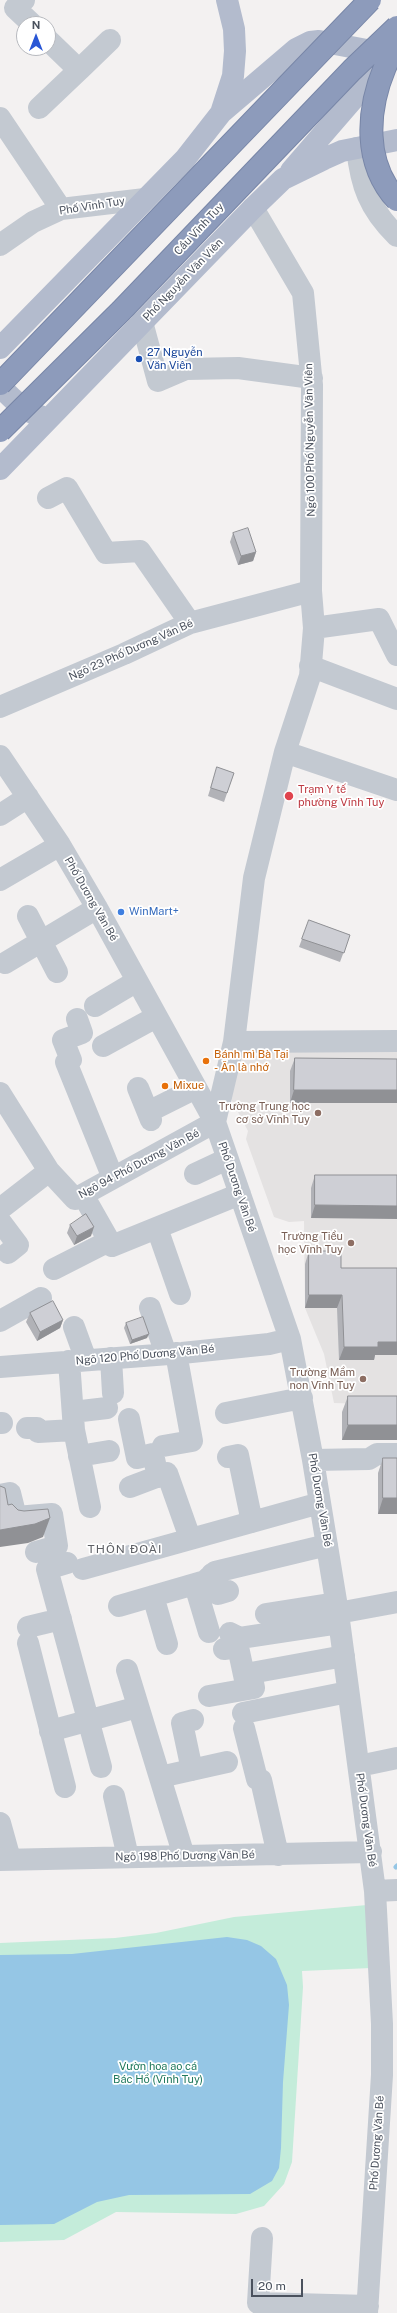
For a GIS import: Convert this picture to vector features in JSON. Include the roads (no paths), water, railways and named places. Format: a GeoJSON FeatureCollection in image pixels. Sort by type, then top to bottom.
{"type":"FeatureCollection","features":[{"type":"Feature","properties":{"kind":"highway"},"geometry":{"type":"LineString","coordinates":[[0,385],[370,0]]}},
{"type":"Feature","properties":{"kind":"highway","name":"Cầu Vĩnh Tuy"},"geometry":{"type":"LineString","coordinates":[[0,431],[121,312],[330,92],[397,27]]}},
{"type":"Feature","properties":{"kind":"highway"},"geometry":{"type":"LineString","coordinates":[[397,42],[379,81],[373,104],[372,127],[374,157],[377,168],[397,200]]}},
{"type":"Feature","properties":{"kind":"main road"},"geometry":{"type":"LineString","coordinates":[[221,113],[233,76],[235,51],[234,30],[227,0]]}},
{"type":"Feature","properties":{"kind":"main road"},"geometry":{"type":"LineString","coordinates":[[0,348],[185,159],[221,113],[296,49],[310,42],[319,41],[364,51],[397,55]]}},
{"type":"Feature","properties":{"kind":"main road"},"geometry":{"type":"LineString","coordinates":[[283,179],[362,90],[367,71],[364,51]]}},
{"type":"Feature","properties":{"kind":"main road","name":"Phố Nguyễn Văn Viên"},"geometry":{"type":"LineString","coordinates":[[0,461],[54,414],[253,208],[283,179],[342,151],[397,140]]}},
{"type":"Feature","properties":{"kind":"main road"},"geometry":{"type":"LineString","coordinates":[[0,385],[9,396],[31,413],[42,416],[54,414]]}},
{"type":"Feature","properties":{"kind":"street"},"geometry":{"type":"LineString","coordinates":[[24,0],[15,8],[24,16]]}},
{"type":"Feature","properties":{"kind":"street"},"geometry":{"type":"LineString","coordinates":[[39,108],[110,40]]}},
{"type":"Feature","properties":{"kind":"street"},"geometry":{"type":"LineString","coordinates":[[56,48],[79,70]]}},
{"type":"Feature","properties":{"kind":"street"},"geometry":{"type":"LineString","coordinates":[[0,118],[61,209]]}},
{"type":"Feature","properties":{"kind":"street"},"geometry":{"type":"LineString","coordinates":[[357,148],[359,170],[366,193],[382,220],[397,236]]}},
{"type":"Feature","properties":{"kind":"street","name":"Phố Vĩnh Tuy"},"geometry":{"type":"LineString","coordinates":[[0,245],[33,222],[61,209],[145,199]]}},
{"type":"Feature","properties":{"kind":"street","name":"Ngõ 100 Phố Nguyễn Văn Viên"},"geometry":{"type":"LineString","coordinates":[[215,1122],[234,1042],[254,878],[285,752],[310,676],[314,628],[311,591],[312,378],[304,293],[253,208]]}},
{"type":"Feature","properties":{"kind":"street"},"geometry":{"type":"LineString","coordinates":[[142,322],[158,381],[186,369],[238,368],[312,378]]}},
{"type":"Feature","properties":{"kind":"street"},"geometry":{"type":"LineString","coordinates":[[48,498],[67,488],[106,553],[140,551],[190,623]]}},
{"type":"Feature","properties":{"kind":"street","name":"Ngõ 23 Phố Dương Văn Bé"},"geometry":{"type":"LineString","coordinates":[[0,707],[124,654],[190,623],[311,591]]}},
{"type":"Feature","properties":{"kind":"street"},"geometry":{"type":"LineString","coordinates":[[314,628],[379,619],[397,655]]}},
{"type":"Feature","properties":{"kind":"street"},"geometry":{"type":"LineString","coordinates":[[310,666],[397,699]]}},
{"type":"Feature","properties":{"kind":"street"},"geometry":{"type":"LineString","coordinates":[[285,752],[397,790]]}},
{"type":"Feature","properties":{"kind":"street","name":"Phố Dương Văn Bé"},"geometry":{"type":"LineString","coordinates":[[0,756],[60,845],[97,908],[215,1122],[290,1339],[313,1460],[338,1613],[371,1852],[390,2024],[389,2076],[368,2310]]}},
{"type":"Feature","properties":{"kind":"street"},"geometry":{"type":"LineString","coordinates":[[0,815],[28,797]]}},
{"type":"Feature","properties":{"kind":"street"},"geometry":{"type":"LineString","coordinates":[[0,880],[60,845]]}},
{"type":"Feature","properties":{"kind":"street"},"geometry":{"type":"LineString","coordinates":[[5,963],[97,908]]}},
{"type":"Feature","properties":{"kind":"street"},"geometry":{"type":"LineString","coordinates":[[28,916],[57,972]]}},
{"type":"Feature","properties":{"kind":"street"},"geometry":{"type":"LineString","coordinates":[[95,1006],[136,981]]}},
{"type":"Feature","properties":{"kind":"street"},"geometry":{"type":"LineString","coordinates":[[104,1046],[156,1017]]}},
{"type":"Feature","properties":{"kind":"street"},"geometry":{"type":"LineString","coordinates":[[77,1019],[82,1033],[63,1040],[71,1060],[66,1062],[113,1178]]}},
{"type":"Feature","properties":{"kind":"street"},"geometry":{"type":"LineString","coordinates":[[234,1042],[397,1041]]}},
{"type":"Feature","properties":{"kind":"street"},"geometry":{"type":"LineString","coordinates":[[138,1088],[149,1116],[196,1088]]}},
{"type":"Feature","properties":{"kind":"street"},"geometry":{"type":"LineString","coordinates":[[0,1209],[49,1171],[2,1099]]}},
{"type":"Feature","properties":{"kind":"street","name":"Ngõ 94 Phố Dương Văn Bé"},"geometry":{"type":"LineString","coordinates":[[49,1171],[75,1199],[215,1122]]}},
{"type":"Feature","properties":{"kind":"street"},"geometry":{"type":"LineString","coordinates":[[194,1174],[227,1158]]}},
{"type":"Feature","properties":{"kind":"street"},"geometry":{"type":"LineString","coordinates":[[83,1195],[112,1246],[240,1194]]}},
{"type":"Feature","properties":{"kind":"street"},"geometry":{"type":"LineString","coordinates":[[0,1221],[18,1245],[8,1253]]}},
{"type":"Feature","properties":{"kind":"street"},"geometry":{"type":"LineString","coordinates":[[157,1228],[180,1294]]}},
{"type":"Feature","properties":{"kind":"street"},"geometry":{"type":"LineString","coordinates":[[54,1269],[109,1241]]}},
{"type":"Feature","properties":{"kind":"street"},"geometry":{"type":"LineString","coordinates":[[0,1321],[41,1298]]}},
{"type":"Feature","properties":{"kind":"street"},"geometry":{"type":"LineString","coordinates":[[150,1308],[171,1354],[192,1441],[163,1446]]}},
{"type":"Feature","properties":{"kind":"street"},"geometry":{"type":"LineString","coordinates":[[74,1327],[77,1361],[73,1421],[90,1508]]}},
{"type":"Feature","properties":{"kind":"street","name":"Ngõ 120 Phố Dương Văn Bé"},"geometry":{"type":"LineString","coordinates":[[1,1364],[77,1361],[171,1354],[269,1344],[290,1339]]}},
{"type":"Feature","properties":{"kind":"street"},"geometry":{"type":"LineString","coordinates":[[27,1428],[37,1428],[38,1432],[73,1421],[110,1400],[111,1358]]}},
{"type":"Feature","properties":{"kind":"street"},"geometry":{"type":"LineString","coordinates":[[226,1413],[302,1398]]}},
{"type":"Feature","properties":{"kind":"street"},"geometry":{"type":"LineString","coordinates":[[130,1419],[137,1458],[153,1454],[158,1477]]}},
{"type":"Feature","properties":{"kind":"street"},"geometry":{"type":"LineString","coordinates":[[79,1456],[109,1451]]}},
{"type":"Feature","properties":{"kind":"street"},"geometry":{"type":"LineString","coordinates":[[313,1460],[369,1459],[377,1454],[397,1454]]}},
{"type":"Feature","properties":{"kind":"street"},"geometry":{"type":"LineString","coordinates":[[228,1457],[238,1455],[252,1522]]}},
{"type":"Feature","properties":{"kind":"street"},"geometry":{"type":"LineString","coordinates":[[130,1487],[167,1473],[190,1538]]}},
{"type":"Feature","properties":{"kind":"street"},"geometry":{"type":"LineString","coordinates":[[0,1495],[10,1493],[16,1517],[52,1514],[57,1546],[36,1552]]}},
{"type":"Feature","properties":{"kind":"street"},"geometry":{"type":"LineString","coordinates":[[101,1767],[47,1569],[75,1566],[190,1538],[320,1503]]}},
{"type":"Feature","properties":{"kind":"street"},"geometry":{"type":"LineString","coordinates":[[119,1606],[203,1579],[215,1572],[327,1545]]}},
{"type":"Feature","properties":{"kind":"street"},"geometry":{"type":"LineString","coordinates":[[203,1579],[218,1594],[228,1591]]}},
{"type":"Feature","properties":{"kind":"street"},"geometry":{"type":"LineString","coordinates":[[203,1579],[221,1638],[238,1648],[243,1690],[244,1720],[257,1779],[269,1778],[278,1855]]}},
{"type":"Feature","properties":{"kind":"street"},"geometry":{"type":"LineString","coordinates":[[152,1596],[167,1644]]}},
{"type":"Feature","properties":{"kind":"street"},"geometry":{"type":"LineString","coordinates":[[221,1638],[240,1638],[338,1613],[397,1602]]}},
{"type":"Feature","properties":{"kind":"street"},"geometry":{"type":"LineString","coordinates":[[266,1614],[338,1613]]}},
{"type":"Feature","properties":{"kind":"street"},"geometry":{"type":"LineString","coordinates":[[61,1619],[28,1635],[50,1731],[65,1787]]}},
{"type":"Feature","properties":{"kind":"street"},"geometry":{"type":"LineString","coordinates":[[209,1696],[254,1688],[251,1673],[344,1656]]}},
{"type":"Feature","properties":{"kind":"street"},"geometry":{"type":"LineString","coordinates":[[127,1670],[184,1856]]}},
{"type":"Feature","properties":{"kind":"street"},"geometry":{"type":"LineString","coordinates":[[244,1720],[348,1692]]}},
{"type":"Feature","properties":{"kind":"street"},"geometry":{"type":"LineString","coordinates":[[50,1731],[138,1708]]}},
{"type":"Feature","properties":{"kind":"street"},"geometry":{"type":"LineString","coordinates":[[192,1770],[182,1723],[193,1720]]}},
{"type":"Feature","properties":{"kind":"street"},"geometry":{"type":"LineString","coordinates":[[359,1766],[397,1758]]}},
{"type":"Feature","properties":{"kind":"street"},"geometry":{"type":"LineString","coordinates":[[160,1777],[227,1762]]}},
{"type":"Feature","properties":{"kind":"street"},"geometry":{"type":"LineString","coordinates":[[114,1796],[128,1857]]}},
{"type":"Feature","properties":{"kind":"street"},"geometry":{"type":"LineString","coordinates":[[0,1823],[5,1860]]}},
{"type":"Feature","properties":{"kind":"street","name":"Ngõ 198 Phố Dương Văn Bé"},"geometry":{"type":"LineString","coordinates":[[5,1860],[371,1852]]}},
{"type":"Feature","properties":{"kind":"street"},"geometry":{"type":"LineString","coordinates":[[375,1891],[397,1890]]}},
{"type":"Feature","properties":{"kind":"street"},"geometry":{"type":"LineString","coordinates":[[262,2238],[258,2303],[368,2310]]}},
{"type":"Feature","properties":{"kind":"water","name":"Vườn hoa ao cá Bác Hồ (Vĩnh Tuy)"},"geometry":{"type":"Polygon","coordinates":[[[227,1937],[247,1940],[261,1946],[276,1959],[287,1985],[289,2005],[283,2082],[281,2148],[279,2168],[272,2181],[250,2194],[129,2195],[97,2202],[54,2224],[0,2225],[0,1955],[72,1954],[227,1937]]]}},
{"type":"Feature","properties":{"kind":"place","name":"27 Nguyễn Văn Viên"},"geometry":{"type":"Point","coordinates":[139,359]}},
{"type":"Feature","properties":{"kind":"place","name":"Trạm Y tế phường Vĩnh Tuy"},"geometry":{"type":"Point","coordinates":[289,796]}},
{"type":"Feature","properties":{"kind":"place","name":"WinMart+"},"geometry":{"type":"Point","coordinates":[121,912]}},
{"type":"Feature","properties":{"kind":"place","name":"Bánh mì Bà Tại - Ăn là nhớ"},"geometry":{"type":"Point","coordinates":[206,1061]}},
{"type":"Feature","properties":{"kind":"place","name":"Mixue"},"geometry":{"type":"Point","coordinates":[165,1086]}},
{"type":"Feature","properties":{"kind":"place","name":"Trường Trung học cơ sở Vĩnh Tuy"},"geometry":{"type":"Point","coordinates":[318,1113]}},
{"type":"Feature","properties":{"kind":"place","name":"Trường Tiểu học Vĩnh Tuy"},"geometry":{"type":"Point","coordinates":[351,1243]}},
{"type":"Feature","properties":{"kind":"place","name":"Trường Mầm non Vĩnh Tuy"},"geometry":{"type":"Point","coordinates":[363,1379]}},
{"type":"Feature","properties":{"kind":"district","name":"THÔN ĐOÀI"},"geometry":{"type":"Point","coordinates":[125,1549]}}]}
